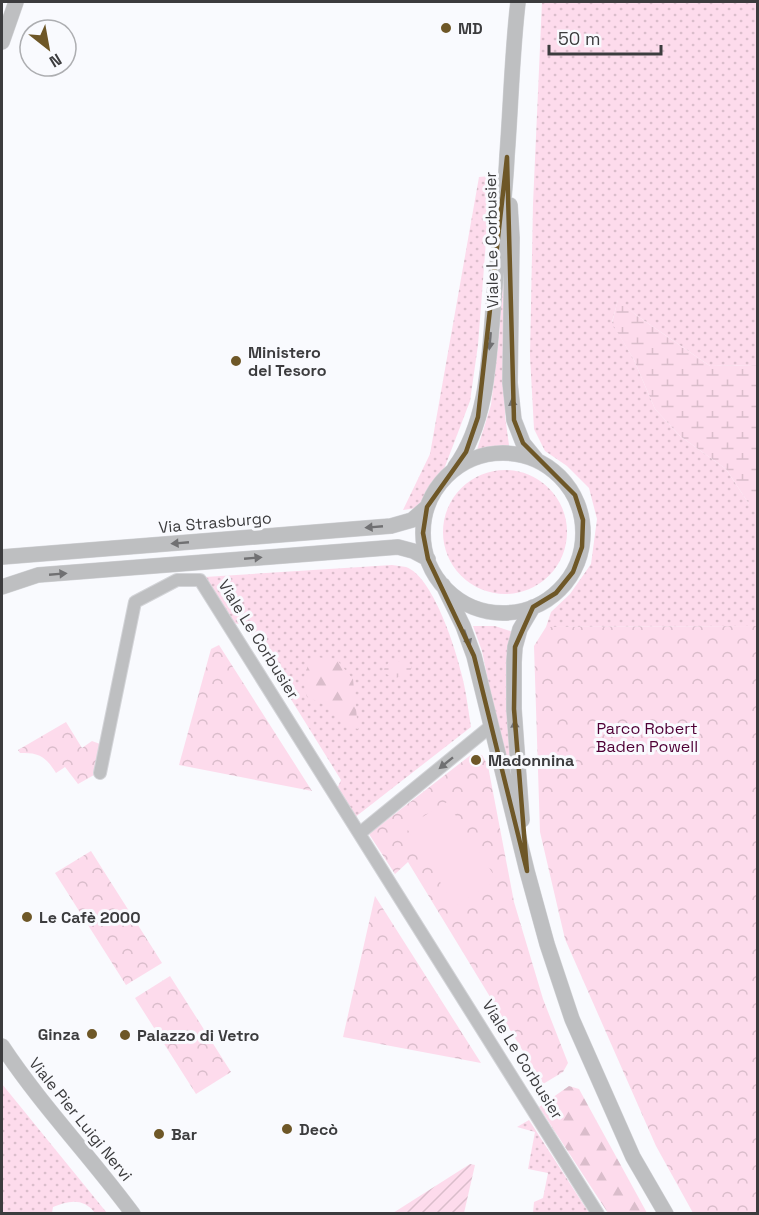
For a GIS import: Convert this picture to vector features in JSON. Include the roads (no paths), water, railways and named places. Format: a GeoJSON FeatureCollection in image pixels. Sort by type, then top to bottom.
{"type":"FeatureCollection","features":[{"type":"Feature","properties":{"kind":"street"},"geometry":{"type":"LineString","coordinates":[[2,42],[16,2]]}},
{"type":"Feature","properties":{"kind":"street","name":"Viale Le Corbusier"},"geometry":{"type":"LineString","coordinates":[[518,2],[507,157],[487,371],[478,417],[466,452],[437,488],[427,507],[423,533],[428,559],[463,626],[474,656],[527,871],[572,1019],[633,1157],[666,1214]]}},
{"type":"Feature","properties":{"kind":"street","name":"Viale Le Corbusier"},"geometry":{"type":"LineString","coordinates":[[443,585],[462,601],[484,610],[509,612],[534,607],[556,593],[573,572],[582,547],[583,520],[574,495],[558,474],[536,459],[523,443],[514,420],[510,383],[512,238],[507,157]]}},
{"type":"Feature","properties":{"kind":"street","name":"Viale Le Corbusier"},"geometry":{"type":"LineString","coordinates":[[452,472],[471,460],[492,453],[515,453],[536,459]]}},
{"type":"Feature","properties":{"kind":"street","name":"Via Strasburgo"},"geometry":{"type":"LineString","coordinates":[[2,558],[391,526],[412,520],[427,507]]}},
{"type":"Feature","properties":{"kind":"street"},"geometry":{"type":"LineString","coordinates":[[2,586],[38,575],[398,547],[413,551],[428,559]]}},
{"type":"Feature","properties":{"kind":"street","name":"Viale Le Corbusier"},"geometry":{"type":"LineString","coordinates":[[100,774],[135,602],[177,580],[200,580],[598,1214]]}},
{"type":"Feature","properties":{"kind":"street","name":"Viale Le Corbusier"},"geometry":{"type":"LineString","coordinates":[[527,871],[517,769],[514,662],[520,629],[534,607]]}},
{"type":"Feature","properties":{"kind":"street"},"geometry":{"type":"LineString","coordinates":[[360,833],[491,726]]}},
{"type":"Feature","properties":{"kind":"street","name":"Viale Pier Luigi Nervi"},"geometry":{"type":"LineString","coordinates":[[2,1046],[36,1093],[133,1214]]}},
{"type":"Feature","properties":{"kind":"place","name":"MD"},"geometry":{"type":"Point","coordinates":[446,28]}},
{"type":"Feature","properties":{"kind":"place","name":"Ministero del Tesoro"},"geometry":{"type":"Point","coordinates":[236,361]}},
{"type":"Feature","properties":{"kind":"place","name":"Madonnina"},"geometry":{"type":"Point","coordinates":[476,760]}},
{"type":"Feature","properties":{"kind":"place","name":"Le Cafè 2000"},"geometry":{"type":"Point","coordinates":[27,917]}},
{"type":"Feature","properties":{"kind":"place","name":"Ginza"},"geometry":{"type":"Point","coordinates":[92,1034]}},
{"type":"Feature","properties":{"kind":"place","name":"Palazzo di Vetro"},"geometry":{"type":"Point","coordinates":[125,1035]}},
{"type":"Feature","properties":{"kind":"place","name":"Decò"},"geometry":{"type":"Point","coordinates":[287,1129]}},
{"type":"Feature","properties":{"kind":"place","name":"Bar"},"geometry":{"type":"Point","coordinates":[159,1134]}},
{"type":"Feature","properties":{"kind":"park label","name":"Parco Robert Baden Powell"},"geometry":{"type":"Point","coordinates":[647,737]}}]}
